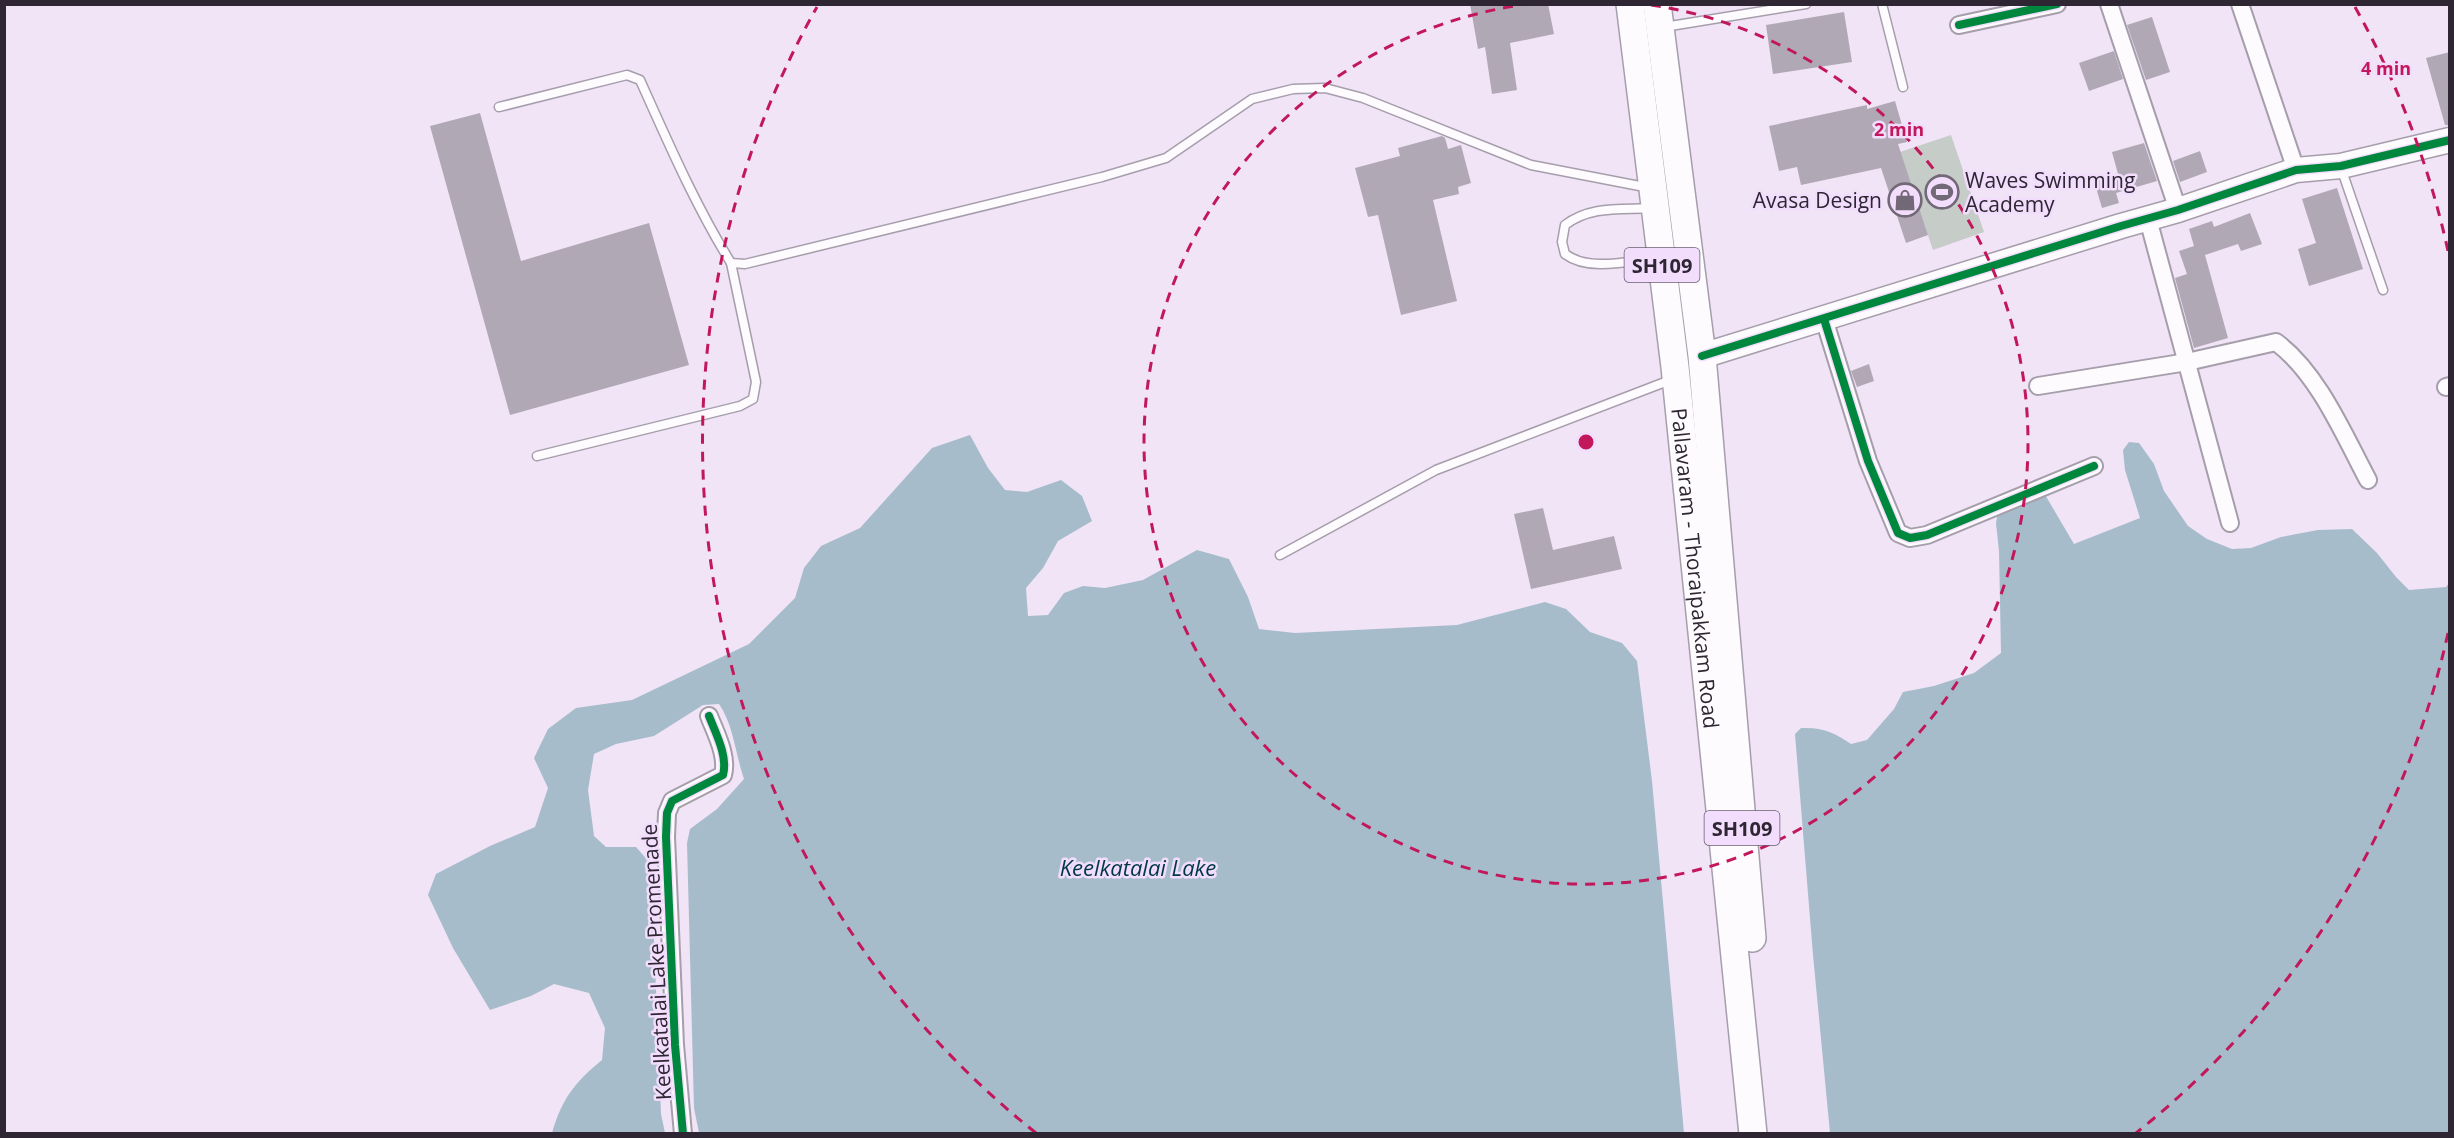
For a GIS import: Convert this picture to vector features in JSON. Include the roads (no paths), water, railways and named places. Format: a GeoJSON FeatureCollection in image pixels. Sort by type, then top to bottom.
{"type":"FeatureCollection","features":[{"type":"Feature","properties":{"kind":"main road","name":"Pallavaram - Thoraipakkam Road"},"geometry":{"type":"LineString","coordinates":[[1630,4],[1676,378],[1753,1134]]}},
{"type":"Feature","properties":{"kind":"main road","name":"Pallavaram - Thoraipakkam Road"},"geometry":{"type":"LineString","coordinates":[[1659,16],[1702,356],[1768,1134]]}},
{"type":"Feature","properties":{"kind":"street"},"geometry":{"type":"LineString","coordinates":[[1959,25],[2057,4]]}},
{"type":"Feature","properties":{"kind":"street"},"geometry":{"type":"LineString","coordinates":[[2109,4],[2178,210]]}},
{"type":"Feature","properties":{"kind":"street"},"geometry":{"type":"LineString","coordinates":[[2240,4],[2296,170]]}},
{"type":"Feature","properties":{"kind":"street"},"geometry":{"type":"LineString","coordinates":[[1702,356],[2178,210],[2296,170],[2341,166],[2450,140]]}},
{"type":"Feature","properties":{"kind":"street"},"geometry":{"type":"LineString","coordinates":[[2148,219],[2230,523]]}},
{"type":"Feature","properties":{"kind":"street"},"geometry":{"type":"LineString","coordinates":[[1824,319],[1868,461],[1898,533],[1910,538],[1927,536],[2094,466]]}},
{"type":"Feature","properties":{"kind":"street"},"geometry":{"type":"LineString","coordinates":[[2038,386],[2187,362],[2276,342],[2291,353],[2329,407],[2368,480]]}},
{"type":"Feature","properties":{"kind":"street","name":"Keelkatalai Lake Promenade"},"geometry":{"type":"LineString","coordinates":[[684,1134],[675,1045],[666,837],[667,813],[672,801],[723,775],[725,768],[723,754],[709,716]]}},
{"type":"Feature","properties":{"kind":"lane"},"geometry":{"type":"LineString","coordinates":[[1659,16],[1806,4]]}},
{"type":"Feature","properties":{"kind":"lane"},"geometry":{"type":"LineString","coordinates":[[1882,4],[1903,87]]}},
{"type":"Feature","properties":{"kind":"lane"},"geometry":{"type":"LineString","coordinates":[[499,107],[627,75],[640,80],[688,186],[731,263],[756,382],[753,399],[740,406],[537,456]]}},
{"type":"Feature","properties":{"kind":"lane"},"geometry":{"type":"LineString","coordinates":[[731,263],[757,262],[1102,177],[1166,158],[1252,99],[1293,89],[1325,88],[1363,98],[1531,165],[1654,199]]}},
{"type":"Feature","properties":{"kind":"lane"},"geometry":{"type":"LineString","coordinates":[[2341,166],[2383,290]]}},
{"type":"Feature","properties":{"kind":"lane"},"geometry":{"type":"LineString","coordinates":[[1654,199],[1578,215],[1565,225],[1562,242],[1565,254],[1575,262],[1594,264],[1662,258]]}},
{"type":"Feature","properties":{"kind":"lane"},"geometry":{"type":"LineString","coordinates":[[1280,555],[1436,470],[1676,378]]}},
{"type":"Feature","properties":{"kind":"water","name":"Keelkatalai Lake"},"geometry":{"type":"Polygon","coordinates":[[[970,435],[988,468],[1005,490],[1027,492],[1061,480],[1082,496],[1092,521],[1058,541],[1043,568],[1026,588],[1028,616],[1048,615],[1064,593],[1083,586],[1105,588],[1143,580],[1197,550],[1229,559],[1248,597],[1259,629],[1295,633],[1457,625],[1545,602],[1566,609],[1590,632],[1622,643],[1637,661],[1652,781],[1684,1133],[699,1133],[694,1108],[687,843],[690,829],[717,809],[744,779],[731,731],[719,704],[703,705],[654,736],[616,744],[594,754],[588,790],[594,836],[606,847],[636,847],[651,864],[661,1114],[665,1133],[552,1133],[560,1110],[570,1092],[602,1060],[605,1028],[589,993],[554,984],[531,996],[490,1010],[453,948],[428,895],[436,874],[490,846],[535,827],[548,788],[534,758],[548,729],[576,708],[632,700],[749,644],[795,598],[804,568],[821,546],[860,528],[932,448],[970,435]]]}},
{"type":"Feature","properties":{"kind":"water"},"geometry":{"type":"Polygon","coordinates":[[[2129,442],[2139,443],[2154,464],[2164,491],[2188,526],[2207,539],[2232,549],[2251,548],[2281,537],[2318,530],[2352,529],[2377,553],[2409,590],[2446,587],[2449,583],[2449,1133],[1830,1133],[1795,734],[1801,728],[1815,728],[1833,733],[1851,744],[1867,740],[1894,709],[1903,692],[1934,686],[1974,673],[2001,653],[1999,551],[1996,523],[1998,512],[2044,493],[2074,544],[2140,518],[2125,470],[2123,450],[2129,442]]]}},
{"type":"Feature","properties":{"kind":"place","name":"Waves Swimming Academy"},"geometry":{"type":"Point","coordinates":[1942,192]}},
{"type":"Feature","properties":{"kind":"place","name":"Avasa Design"},"geometry":{"type":"Point","coordinates":[1905,200]}}]}
